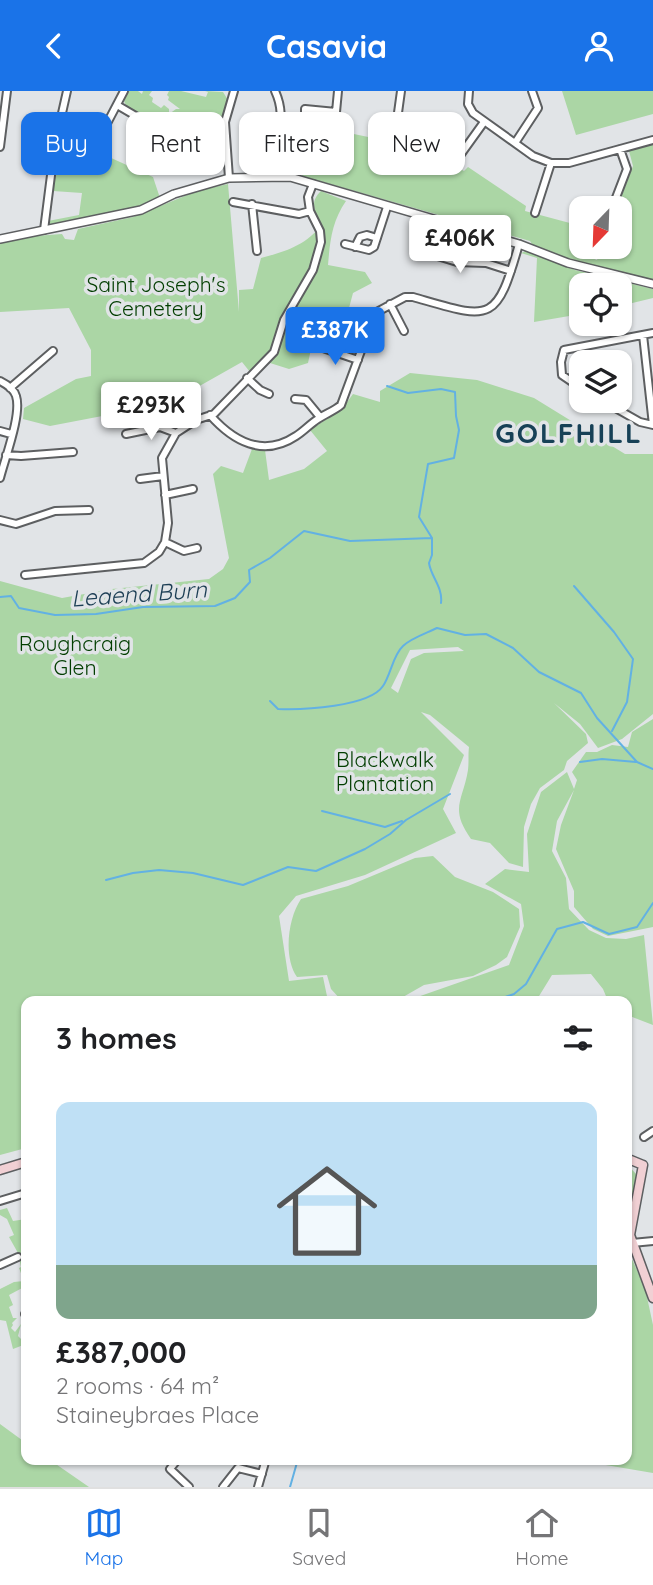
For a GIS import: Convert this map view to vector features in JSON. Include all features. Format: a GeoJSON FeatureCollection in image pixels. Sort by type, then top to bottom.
{"type":"FeatureCollection","features":[{"type":"Feature","properties":{"kind":"main road"},"geometry":{"type":"LineString","coordinates":[[632,1160],[643,1165],[653,1164]]}},
{"type":"Feature","properties":{"kind":"main road"},"geometry":{"type":"LineString","coordinates":[[0,1170],[21,1164]]}},
{"type":"Feature","properties":{"kind":"main road"},"geometry":{"type":"LineString","coordinates":[[632,1223],[643,1165]]}},
{"type":"Feature","properties":{"kind":"main road"},"geometry":{"type":"LineString","coordinates":[[632,1243],[653,1298]]}},
{"type":"Feature","properties":{"kind":"street"},"geometry":{"type":"LineString","coordinates":[[62,112],[67,91]]}},
{"type":"Feature","properties":{"kind":"street"},"geometry":{"type":"LineString","coordinates":[[112,113],[124,91]]}},
{"type":"Feature","properties":{"kind":"street"},"geometry":{"type":"LineString","coordinates":[[229,178],[225,122],[234,91]]}},
{"type":"Feature","properties":{"kind":"street"},"geometry":{"type":"LineString","coordinates":[[275,91],[281,104],[280,112]]}},
{"type":"Feature","properties":{"kind":"street"},"geometry":{"type":"LineString","coordinates":[[305,112],[305,109],[336,112],[338,91]]}},
{"type":"Feature","properties":{"kind":"street"},"geometry":{"type":"LineString","coordinates":[[398,112],[401,91]]}},
{"type":"Feature","properties":{"kind":"street"},"geometry":{"type":"LineString","coordinates":[[468,91],[469,109],[533,156],[551,163],[569,163],[653,139]]}},
{"type":"Feature","properties":{"kind":"street"},"geometry":{"type":"LineString","coordinates":[[514,143],[538,108],[532,91]]}},
{"type":"Feature","properties":{"kind":"street"},"geometry":{"type":"LineString","coordinates":[[0,146],[4,94]]}},
{"type":"Feature","properties":{"kind":"street"},"geometry":{"type":"LineString","coordinates":[[117,104],[129,112]]}},
{"type":"Feature","properties":{"kind":"street"},"geometry":{"type":"LineString","coordinates":[[389,106],[398,107]]}},
{"type":"Feature","properties":{"kind":"street"},"geometry":{"type":"LineString","coordinates":[[465,148],[484,122]]}},
{"type":"Feature","properties":{"kind":"street"},"geometry":{"type":"LineString","coordinates":[[617,196],[627,169],[620,149]]}},
{"type":"Feature","properties":{"kind":"street"},"geometry":{"type":"LineString","coordinates":[[535,213],[551,163]]}},
{"type":"Feature","properties":{"kind":"street"},"geometry":{"type":"LineString","coordinates":[[44,230],[51,175]]}},
{"type":"Feature","properties":{"kind":"street"},"geometry":{"type":"LineString","coordinates":[[0,239],[141,210],[174,194],[229,178],[290,177],[519,244],[568,263],[653,284]]}},
{"type":"Feature","properties":{"kind":"street"},"geometry":{"type":"LineString","coordinates":[[25,575],[144,563],[159,552],[165,542],[169,523],[162,458],[176,433],[210,415],[274,352],[284,320],[313,270],[321,242],[308,197],[313,184]]}},
{"type":"Feature","properties":{"kind":"street"},"geometry":{"type":"LineString","coordinates":[[233,202],[299,214],[310,211]]}},
{"type":"Feature","properties":{"kind":"street"},"geometry":{"type":"LineString","coordinates":[[252,204],[257,251]]}},
{"type":"Feature","properties":{"kind":"street"},"geometry":{"type":"LineString","coordinates":[[345,244],[369,250],[374,247],[387,207]]}},
{"type":"Feature","properties":{"kind":"street"},"geometry":{"type":"LineString","coordinates":[[355,247],[360,237],[367,235],[376,239]]}},
{"type":"Feature","properties":{"kind":"street"},"geometry":{"type":"LineString","coordinates":[[210,415],[229,435],[238,439],[269,446],[294,437],[341,405],[372,316],[405,297],[464,312],[482,311],[494,306],[511,271],[519,244]]}},
{"type":"Feature","properties":{"kind":"street"},"geometry":{"type":"LineString","coordinates":[[418,250],[457,262],[486,263],[511,271]]}},
{"type":"Feature","properties":{"kind":"street"},"geometry":{"type":"LineString","coordinates":[[390,304],[404,331]]}},
{"type":"Feature","properties":{"kind":"street"},"geometry":{"type":"LineString","coordinates":[[569,380],[562,375],[564,350],[653,333]]}},
{"type":"Feature","properties":{"kind":"street"},"geometry":{"type":"LineString","coordinates":[[624,413],[640,422],[653,425],[643,335]]}},
{"type":"Feature","properties":{"kind":"street"},"geometry":{"type":"LineString","coordinates":[[320,347],[358,360]]}},
{"type":"Feature","properties":{"kind":"street"},"geometry":{"type":"LineString","coordinates":[[10,388],[53,351]]}},
{"type":"Feature","properties":{"kind":"street"},"geometry":{"type":"LineString","coordinates":[[247,379],[269,394]]}},
{"type":"Feature","properties":{"kind":"street"},"geometry":{"type":"LineString","coordinates":[[0,381],[16,396],[17,409],[0,478]]}},
{"type":"Feature","properties":{"kind":"street"},"geometry":{"type":"LineString","coordinates":[[295,398],[306,400],[320,417]]}},
{"type":"Feature","properties":{"kind":"street"},"geometry":{"type":"LineString","coordinates":[[127,434],[160,426],[176,433]]}},
{"type":"Feature","properties":{"kind":"street"},"geometry":{"type":"LineString","coordinates":[[0,431],[11,434]]}},
{"type":"Feature","properties":{"kind":"street"},"geometry":{"type":"LineString","coordinates":[[6,455],[73,452]]}},
{"type":"Feature","properties":{"kind":"street"},"geometry":{"type":"LineString","coordinates":[[140,479],[163,476]]}},
{"type":"Feature","properties":{"kind":"street"},"geometry":{"type":"LineString","coordinates":[[165,495],[193,489]]}},
{"type":"Feature","properties":{"kind":"street"},"geometry":{"type":"LineString","coordinates":[[0,520],[16,524],[55,511],[89,510]]}},
{"type":"Feature","properties":{"kind":"street"},"geometry":{"type":"LineString","coordinates":[[165,542],[184,551],[197,548]]}},
{"type":"Feature","properties":{"kind":"street"},"geometry":{"type":"LineString","coordinates":[[38,574],[39,584]]}},
{"type":"Feature","properties":{"kind":"street"},"geometry":{"type":"LineString","coordinates":[[644,1137],[653,1131]]}},
{"type":"Feature","properties":{"kind":"street"},"geometry":{"type":"LineString","coordinates":[[0,1201],[21,1195]]}},
{"type":"Feature","properties":{"kind":"street"},"geometry":{"type":"LineString","coordinates":[[632,1243],[653,1241]]}},
{"type":"Feature","properties":{"kind":"street"},"geometry":{"type":"LineString","coordinates":[[0,1264],[18,1257]]}},
{"type":"Feature","properties":{"kind":"street"},"geometry":{"type":"LineString","coordinates":[[173,1465],[170,1469],[189,1487]]}},
{"type":"Feature","properties":{"kind":"street"},"geometry":{"type":"LineString","coordinates":[[258,1487],[264,1465]]}},
{"type":"Feature","properties":{"kind":"street"},"geometry":{"type":"LineString","coordinates":[[223,1487],[238,1468],[262,1474]]}},
{"type":"Feature","properties":{"kind":"green space"},"geometry":{"type":"Polygon","coordinates":[[[129,91],[142,94],[143,91],[152,91],[149,95],[153,98],[152,102],[161,108],[164,105],[169,112],[133,112],[127,108],[124,101],[129,91]]]}},
{"type":"Feature","properties":{"kind":"green space"},"geometry":{"type":"Polygon","coordinates":[[[169,91],[181,91],[206,97],[208,92],[205,91],[223,92],[228,100],[224,112],[172,112],[180,109],[168,100],[167,95],[169,91]]]}},
{"type":"Feature","properties":{"kind":"green space"},"geometry":{"type":"Polygon","coordinates":[[[562,91],[653,91],[653,114],[576,135],[562,91]]]}},
{"type":"Feature","properties":{"kind":"green space"},"geometry":{"type":"Polygon","coordinates":[[[354,134],[368,137],[368,175],[465,175],[468,167],[526,206],[525,211],[569,223],[569,259],[632,259],[632,196],[622,196],[633,166],[629,151],[653,144],[653,284],[632,279],[632,273],[608,273],[536,250],[530,241],[302,176],[354,175],[354,134]]]}},
{"type":"Feature","properties":{"kind":"green space"},"geometry":{"type":"Polygon","coordinates":[[[112,158],[126,165],[126,175],[153,177],[160,198],[138,207],[48,225],[48,221],[79,215],[82,193],[53,191],[55,175],[112,175],[112,158]]]}},
{"type":"Feature","properties":{"kind":"green space","name":"Saint Joseph's Cemetery"},"geometry":{"type":"Polygon","coordinates":[[[228,184],[239,312],[239,290],[253,289],[261,258],[302,243],[321,225],[315,211],[317,195],[321,191],[346,201],[335,224],[328,265],[365,272],[372,283],[353,293],[345,323],[332,319],[329,323],[319,319],[317,332],[302,327],[298,346],[311,349],[308,363],[289,369],[270,363],[250,372],[242,362],[196,388],[191,399],[50,426],[23,419],[24,408],[76,379],[91,376],[91,350],[69,308],[0,312],[0,243],[62,234],[65,239],[74,240],[78,229],[133,217],[197,191],[228,184]]]}},
{"type":"Feature","properties":{"kind":"green space"},"geometry":{"type":"Polygon","coordinates":[[[526,251],[587,273],[569,273],[569,316],[534,322],[537,258],[521,253],[526,251]]]}},
{"type":"Feature","properties":{"kind":"green space"},"geometry":{"type":"Polygon","coordinates":[[[632,284],[653,289],[653,298],[632,303],[632,284]]]}},
{"type":"Feature","properties":{"kind":"green space"},"geometry":{"type":"Polygon","coordinates":[[[410,373],[477,380],[534,398],[625,454],[653,454],[653,714],[622,739],[598,748],[580,724],[554,703],[586,734],[588,743],[567,761],[564,770],[540,788],[531,804],[524,827],[523,867],[509,863],[490,843],[471,839],[459,812],[468,770],[469,747],[430,715],[421,712],[464,755],[443,809],[456,833],[365,875],[296,896],[279,916],[289,981],[323,977],[327,996],[21,996],[21,1149],[0,1155],[0,581],[62,598],[112,589],[209,579],[223,569],[229,558],[213,474],[221,466],[243,473],[252,449],[265,450],[269,480],[304,469],[327,451],[310,430],[342,409],[353,394],[380,402],[380,391],[410,373]],[[458,647],[410,650],[391,688],[398,693],[411,659],[424,653],[464,651],[458,647]]]}},
{"type":"Feature","properties":{"kind":"green space"},"geometry":{"type":"Polygon","coordinates":[[[653,719],[653,927],[608,936],[593,929],[574,907],[574,891],[556,849],[561,825],[574,790],[557,821],[552,851],[566,878],[569,909],[589,930],[606,938],[626,939],[644,935],[653,1025],[632,1017],[632,996],[606,996],[591,974],[552,975],[539,996],[420,996],[509,965],[524,926],[521,904],[485,884],[505,869],[529,872],[527,834],[541,792],[567,772],[574,789],[577,780],[572,772],[586,752],[597,752],[612,745],[628,747],[632,732],[653,719]]]}},
{"type":"Feature","properties":{"kind":"green space"},"geometry":{"type":"Polygon","coordinates":[[[433,856],[455,877],[493,892],[519,909],[520,927],[507,957],[473,976],[424,985],[405,996],[337,996],[331,989],[327,975],[297,977],[290,959],[289,938],[293,916],[301,899],[348,886],[415,858],[433,856]]]}},
{"type":"Feature","properties":{"kind":"green space"},"geometry":{"type":"Polygon","coordinates":[[[632,1170],[638,1181],[632,1202],[632,1170]]]}},
{"type":"Feature","properties":{"kind":"green space"},"geometry":{"type":"Polygon","coordinates":[[[7,1208],[13,1221],[21,1220],[21,1267],[18,1253],[9,1237],[14,1235],[7,1219],[0,1215],[0,1210],[7,1208]]]}},
{"type":"Feature","properties":{"kind":"green space"},"geometry":{"type":"Polygon","coordinates":[[[632,1259],[645,1288],[653,1325],[653,1473],[606,1465],[632,1465],[632,1259]]]}},
{"type":"Feature","properties":{"kind":"green space"},"geometry":{"type":"Polygon","coordinates":[[[21,1281],[21,1289],[9,1295],[13,1305],[9,1307],[13,1318],[17,1318],[11,1328],[15,1332],[21,1324],[18,1336],[21,1346],[13,1349],[6,1321],[0,1320],[0,1289],[21,1281]]]}},
{"type":"Feature","properties":{"kind":"green space"},"geometry":{"type":"Polygon","coordinates":[[[0,1424],[21,1439],[21,1465],[57,1465],[89,1487],[0,1487],[0,1424]]]}},
{"type":"Feature","properties":{"kind":"waterway","name":"Leaend Burn"},"geometry":{"type":"LineString","coordinates":[[0,597],[11,596],[19,608],[55,615],[96,614],[143,607],[215,606],[235,598],[250,582],[249,570],[270,558],[304,531],[350,541],[432,538],[419,517],[428,464],[454,458],[459,430],[455,392],[441,389],[408,393],[387,386]]}},
{"type":"Feature","properties":{"kind":"waterway"},"geometry":{"type":"LineString","coordinates":[[432,538],[429,563],[440,592],[441,603]]}},
{"type":"Feature","properties":{"kind":"waterway"},"geometry":{"type":"LineString","coordinates":[[574,586],[614,632],[633,659],[627,702],[612,731]]}},
{"type":"Feature","properties":{"kind":"waterway"},"geometry":{"type":"LineString","coordinates":[[270,701],[278,709],[289,709],[334,706],[364,699],[383,686],[394,659],[406,643],[415,638],[437,628],[465,635],[486,634],[513,648],[539,672],[581,693],[597,718],[637,762],[653,769]]}},
{"type":"Feature","properties":{"kind":"waterway"},"geometry":{"type":"LineString","coordinates":[[580,762],[602,759],[636,762]]}},
{"type":"Feature","properties":{"kind":"waterway"},"geometry":{"type":"LineString","coordinates":[[106,880],[159,870],[193,873],[243,885],[288,867],[316,871],[365,849],[450,794]]}},
{"type":"Feature","properties":{"kind":"waterway"},"geometry":{"type":"LineString","coordinates":[[322,811],[385,827],[402,821]]}},
{"type":"Feature","properties":{"kind":"waterway"},"geometry":{"type":"LineString","coordinates":[[508,996],[526,984],[557,929],[583,922],[609,934],[637,927],[653,903]]}},
{"type":"Feature","properties":{"kind":"waterway"},"geometry":{"type":"LineString","coordinates":[[290,1487],[296,1465]]}},
{"type":"Feature","properties":{"kind":"district","name":"GOLFHILL"},"geometry":{"type":"Point","coordinates":[569,433]}},
{"type":"Feature","properties":{"kind":"park label","name":"Roughcraig Glen"},"geometry":{"type":"Point","coordinates":[75,656]}},
{"type":"Feature","properties":{"kind":"park label","name":"Blackwalk Plantation"},"geometry":{"type":"Point","coordinates":[385,772]}}]}
